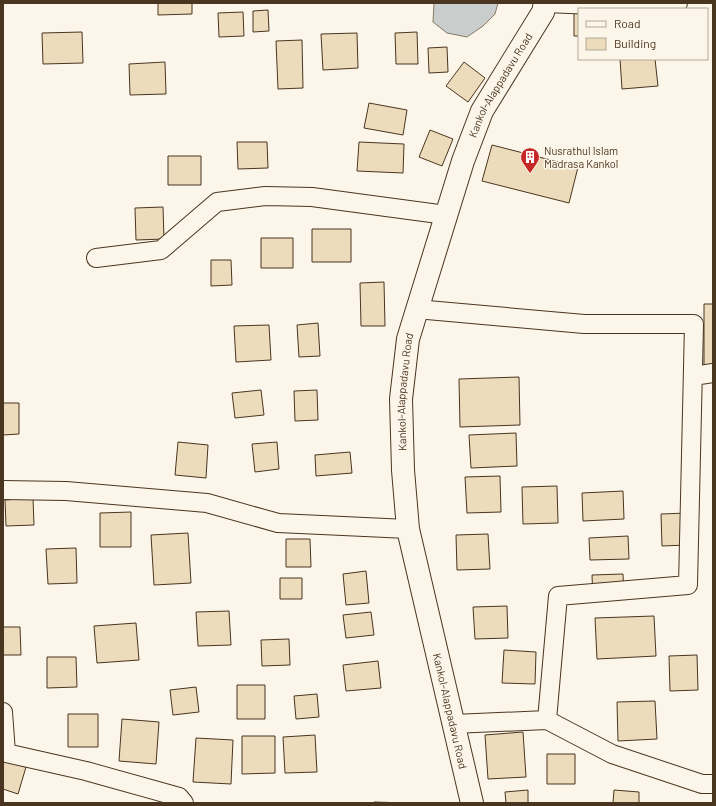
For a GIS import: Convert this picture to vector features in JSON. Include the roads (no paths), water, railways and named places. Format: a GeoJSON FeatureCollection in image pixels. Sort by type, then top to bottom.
{"type":"FeatureCollection","features":[{"type":"Feature","properties":{"kind":"main road","name":"Kankol-Alappadavu Road"},"geometry":{"type":"LineString","coordinates":[[472,803],[408,529],[403,470],[401,399],[408,339],[416,309],[463,161],[482,111],[543,12],[545,3]]}},
{"type":"Feature","properties":{"kind":"street"},"geometry":{"type":"LineString","coordinates":[[545,3],[619,6],[667,5],[678,3]]}},
{"type":"Feature","properties":{"kind":"street"},"geometry":{"type":"LineString","coordinates":[[96,258],[161,250],[217,202],[265,196],[312,197],[446,215]]}},
{"type":"Feature","properties":{"kind":"street"},"geometry":{"type":"LineString","coordinates":[[416,309],[584,324],[694,324],[688,585],[558,596],[547,720]]}},
{"type":"Feature","properties":{"kind":"street"},"geometry":{"type":"LineString","coordinates":[[693,376],[713,373]]}},
{"type":"Feature","properties":{"kind":"street"},"geometry":{"type":"LineString","coordinates":[[3,490],[66,491],[207,503],[278,523],[408,529]]}},
{"type":"Feature","properties":{"kind":"street"},"geometry":{"type":"LineString","coordinates":[[3,712],[6,753],[86,771],[179,797],[184,803]]}},
{"type":"Feature","properties":{"kind":"street"},"geometry":{"type":"LineString","coordinates":[[453,724],[547,720],[612,754],[702,784],[713,784]]}},
{"type":"Feature","properties":{"kind":"place","name":"Nusrathul Islam Madrasa Kankol"},"geometry":{"type":"Point","coordinates":[530,174]}}]}
